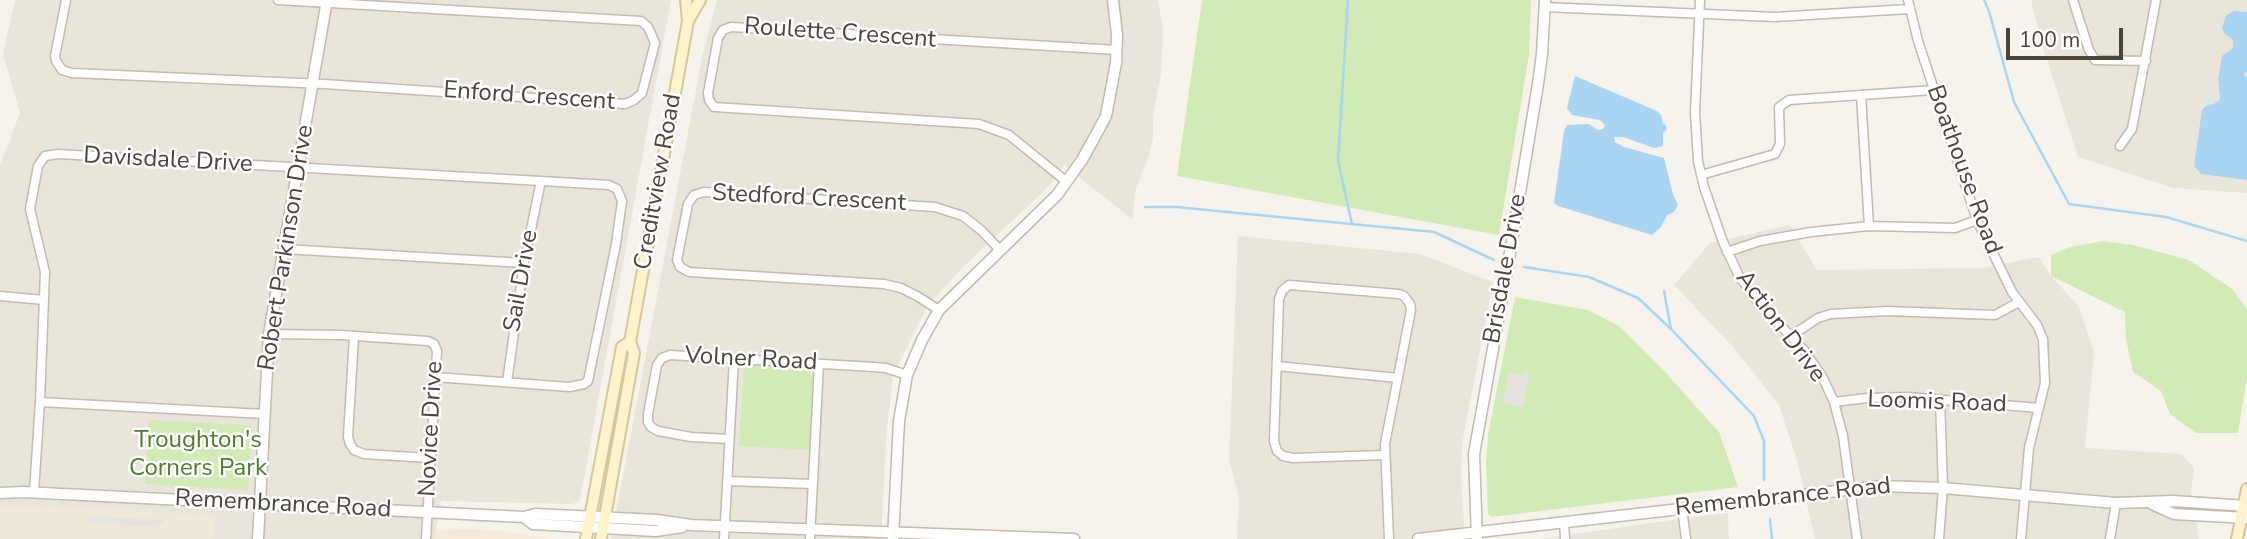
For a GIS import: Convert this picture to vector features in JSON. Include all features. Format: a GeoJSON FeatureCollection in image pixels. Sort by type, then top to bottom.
{"type":"FeatureCollection","features":[{"type":"Feature","properties":{"kind":"main road","name":"Creditview Road"},"geometry":{"type":"LineString","coordinates":[[603,528],[634,353],[630,342],[688,21],[686,0]]}},
{"type":"Feature","properties":{"kind":"main road","name":"Creditview Road"},"geometry":{"type":"LineString","coordinates":[[688,21],[700,0]]}},
{"type":"Feature","properties":{"kind":"main road","name":"Creditview Road"},"geometry":{"type":"LineString","coordinates":[[588,528],[622,347],[630,342]]}},
{"type":"Feature","properties":{"kind":"main road"},"geometry":{"type":"LineString","coordinates":[[2237,539],[2244,518],[2247,489]]}},
{"type":"Feature","properties":{"kind":"street"},"geometry":{"type":"LineString","coordinates":[[66,0],[55,56],[58,66],[66,72],[312,84]]}},
{"type":"Feature","properties":{"kind":"street"},"geometry":{"type":"LineString","coordinates":[[278,0],[326,1]]}},
{"type":"Feature","properties":{"kind":"street"},"geometry":{"type":"LineString","coordinates":[[893,536],[899,421],[907,375],[939,310],[1057,195],[1082,160],[1106,117],[1117,50],[1113,0]]}},
{"type":"Feature","properties":{"kind":"street","name":"Action Drive"},"geometry":{"type":"LineString","coordinates":[[1699,0],[1695,113],[1700,175],[1727,252],[1749,291],[1814,365],[1834,402],[1843,436],[1857,539]]}},
{"type":"Feature","properties":{"kind":"street"},"geometry":{"type":"LineString","coordinates":[[2073,0],[2089,50],[2095,60],[2146,61]]}},
{"type":"Feature","properties":{"kind":"street"},"geometry":{"type":"LineString","coordinates":[[2120,146],[2132,130],[2156,0]]}},
{"type":"Feature","properties":{"kind":"street","name":"Robert Parkinson Drive"},"geometry":{"type":"LineString","coordinates":[[258,539],[270,334],[326,1]]}},
{"type":"Feature","properties":{"kind":"street","name":"Enford Crescent"},"geometry":{"type":"LineString","coordinates":[[312,84],[625,104],[642,93],[655,43],[648,27],[641,21],[326,1]]}},
{"type":"Feature","properties":{"kind":"street"},"geometry":{"type":"LineString","coordinates":[[1544,4],[1775,17],[1908,4]]}},
{"type":"Feature","properties":{"kind":"street","name":"Brisdale Drive"},"geometry":{"type":"LineString","coordinates":[[1477,536],[1474,454],[1539,74],[1544,4]]}},
{"type":"Feature","properties":{"kind":"street","name":"Boathouse Road"},"geometry":{"type":"LineString","coordinates":[[1908,4],[1976,220],[1996,262],[2019,302],[2037,325],[2043,339],[2045,383],[2029,448],[2021,539]]}},
{"type":"Feature","properties":{"kind":"street","name":"Roulette Crescent"},"geometry":{"type":"LineString","coordinates":[[1067,182],[1009,135],[979,124],[714,107],[708,93],[720,33],[732,27],[1117,50]]}},
{"type":"Feature","properties":{"kind":"street"},"geometry":{"type":"LineString","coordinates":[[1700,175],[1775,154],[1780,144],[1778,113],[1783,103],[1795,99],[1934,90]]}},
{"type":"Feature","properties":{"kind":"street"},"geometry":{"type":"LineString","coordinates":[[1861,95],[1868,226]]}},
{"type":"Feature","properties":{"kind":"street","name":"Davisdale Drive"},"geometry":{"type":"LineString","coordinates":[[34,492],[45,272],[30,209],[38,166],[45,156],[58,154],[610,185],[617,189],[622,201],[588,381],[569,387],[507,382]]}},
{"type":"Feature","properties":{"kind":"street","name":"Sail Drive"},"geometry":{"type":"LineString","coordinates":[[507,382],[524,263],[541,181]]}},
{"type":"Feature","properties":{"kind":"street","name":"Stedford Crescent"},"geometry":{"type":"LineString","coordinates":[[939,310],[909,292],[884,284],[689,272],[680,267],[677,260],[688,204],[694,195],[704,192],[935,206],[963,216],[1000,250]]}},
{"type":"Feature","properties":{"kind":"street"},"geometry":{"type":"LineString","coordinates":[[1727,252],[1760,241],[1791,235],[1868,226],[1955,228],[1976,220]]}},
{"type":"Feature","properties":{"kind":"street"},"geometry":{"type":"LineString","coordinates":[[284,249],[524,263]]}},
{"type":"Feature","properties":{"kind":"street"},"geometry":{"type":"LineString","coordinates":[[1385,455],[1293,458],[1280,454],[1275,447],[1279,299],[1285,288],[1293,284],[1399,294],[1407,300],[1411,310],[1385,455],[1389,539]]}},
{"type":"Feature","properties":{"kind":"street"},"geometry":{"type":"LineString","coordinates":[[0,296],[44,300]]}},
{"type":"Feature","properties":{"kind":"street"},"geometry":{"type":"LineString","coordinates":[[1791,336],[1818,318],[1831,314],[1887,311],[1995,315],[2019,302]]}},
{"type":"Feature","properties":{"kind":"street","name":"Novice Drive"},"geometry":{"type":"LineString","coordinates":[[270,334],[354,336],[428,341],[434,344],[437,351],[426,539]]}},
{"type":"Feature","properties":{"kind":"street"},"geometry":{"type":"LineString","coordinates":[[354,336],[348,437],[350,444],[354,450],[364,454],[430,458]]}},
{"type":"Feature","properties":{"kind":"street","name":"Volner Road"},"geometry":{"type":"LineString","coordinates":[[729,439],[702,438],[657,430],[648,422],[657,365],[666,355],[886,368],[907,375]]}},
{"type":"Feature","properties":{"kind":"street"},"geometry":{"type":"LineString","coordinates":[[724,539],[734,359]]}},
{"type":"Feature","properties":{"kind":"street"},"geometry":{"type":"LineString","coordinates":[[810,534],[819,364]]}},
{"type":"Feature","properties":{"kind":"street"},"geometry":{"type":"LineString","coordinates":[[1277,366],[1398,378]]}},
{"type":"Feature","properties":{"kind":"street"},"geometry":{"type":"LineString","coordinates":[[435,377],[507,382]]}},
{"type":"Feature","properties":{"kind":"street","name":"Loomis Road"},"geometry":{"type":"LineString","coordinates":[[1834,402],[1890,397],[2039,408]]}},
{"type":"Feature","properties":{"kind":"street"},"geometry":{"type":"LineString","coordinates":[[1939,539],[1943,488],[1940,399]]}},
{"type":"Feature","properties":{"kind":"street"},"geometry":{"type":"LineString","coordinates":[[40,401],[265,414]]}},
{"type":"Feature","properties":{"kind":"street"},"geometry":{"type":"LineString","coordinates":[[727,481],[813,484]]}},
{"type":"Feature","properties":{"kind":"street","name":"Remembrance Road"},"geometry":{"type":"LineString","coordinates":[[1418,539],[1477,536],[1563,522],[1881,486],[1943,488],[2116,503],[2173,501],[2245,506]]}},
{"type":"Feature","properties":{"kind":"street","name":"Remembrance Road"},"geometry":{"type":"LineString","coordinates":[[0,493],[34,492],[524,517],[534,514],[588,528],[656,531],[691,525],[810,534],[1074,539]]}},
{"type":"Feature","properties":{"kind":"street","name":"Remembrance Road"},"geometry":{"type":"LineString","coordinates":[[2148,502],[2174,514],[2244,518]]}},
{"type":"Feature","properties":{"kind":"street"},"geometry":{"type":"LineString","coordinates":[[2110,539],[2116,503]]}},
{"type":"Feature","properties":{"kind":"street"},"geometry":{"type":"LineString","coordinates":[[1682,508],[1686,539]]}},
{"type":"Feature","properties":{"kind":"street"},"geometry":{"type":"LineString","coordinates":[[1563,522],[1564,539]]}},
{"type":"Feature","properties":{"kind":"shaded area"},"geometry":{"type":"Polygon","coordinates":[[[15,0],[671,0],[580,500],[573,504],[441,501],[434,539],[213,539],[214,516],[0,506],[0,165],[20,113],[3,54],[15,0]]]}},
{"type":"Feature","properties":{"kind":"shaded area"},"geometry":{"type":"Polygon","coordinates":[[[717,0],[1158,0],[1163,28],[1161,75],[1153,116],[1153,139],[1136,188],[1132,219],[1064,165],[1050,185],[962,268],[934,299],[924,313],[893,376],[887,427],[881,539],[611,539],[703,53],[717,0]]]}},
{"type":"Feature","properties":{"kind":"shaded area"},"geometry":{"type":"Polygon","coordinates":[[[2031,0],[2247,0],[2247,193],[2174,188],[2078,157],[2031,0]]]}},
{"type":"Feature","properties":{"kind":"shaded area"},"geometry":{"type":"Polygon","coordinates":[[[1790,225],[1817,270],[1981,268],[2039,257],[2051,276],[2079,307],[2094,352],[2085,448],[2182,454],[2194,468],[2191,491],[2199,539],[1815,539],[1797,460],[1779,405],[1733,347],[1674,285],[1710,243],[1790,225]]]}},
{"type":"Feature","properties":{"kind":"shaded area"},"geometry":{"type":"Polygon","coordinates":[[[1238,236],[1420,254],[1493,282],[1463,439],[1461,473],[1465,539],[1237,539],[1239,499],[1229,459],[1238,236]]]}},
{"type":"Feature","properties":{"kind":"shaded area"},"geometry":{"type":"Polygon","coordinates":[[[1509,372],[1523,375],[1524,372],[1530,373],[1523,407],[1502,403],[1509,372]]]}},
{"type":"Feature","properties":{"kind":"shaded area"},"geometry":{"type":"Polygon","coordinates":[[[0,506],[214,516],[213,539],[0,539],[0,506]]]}},
{"type":"Feature","properties":{"kind":"shaded area"},"geometry":{"type":"Polygon","coordinates":[[[1728,513],[1729,539],[1538,539],[1708,515],[1728,513]]]}},
{"type":"Feature","properties":{"kind":"shaded area"},"geometry":{"type":"Polygon","coordinates":[[[91,516],[164,520],[159,527],[87,523],[91,516]]]}},
{"type":"Feature","properties":{"kind":"shaded area"},"geometry":{"type":"Polygon","coordinates":[[[473,529],[555,539],[434,539],[435,530],[473,529]]]}},
{"type":"Feature","properties":{"kind":"green space"},"geometry":{"type":"Polygon","coordinates":[[[1202,0],[1531,0],[1529,55],[1499,235],[1177,176],[1202,0]]]}},
{"type":"Feature","properties":{"kind":"green space"},"geometry":{"type":"Polygon","coordinates":[[[2103,241],[2133,245],[2189,260],[2232,289],[2247,309],[2247,376],[2238,433],[2196,433],[2170,414],[2161,391],[2133,372],[2126,339],[2125,312],[2051,276],[2051,255],[2070,247],[2103,241]]]}},
{"type":"Feature","properties":{"kind":"green space"},"geometry":{"type":"Polygon","coordinates":[[[1515,297],[1588,310],[1619,326],[1719,432],[1738,487],[1492,517],[1488,514],[1488,435],[1515,297]]]}},
{"type":"Feature","properties":{"kind":"green space"},"geometry":{"type":"Polygon","coordinates":[[[744,365],[803,367],[814,378],[810,450],[739,446],[744,365]]]}},
{"type":"Feature","properties":{"kind":"green space","name":"Troughton's Corners Park"},"geometry":{"type":"Polygon","coordinates":[[[148,420],[251,425],[248,490],[145,484],[148,420]]]}},
{"type":"Feature","properties":{"kind":"water"},"geometry":{"type":"Polygon","coordinates":[[[2234,11],[2247,12],[2247,72],[2244,76],[2247,77],[2247,180],[2201,174],[2194,166],[2202,110],[2220,99],[2218,79],[2222,56],[2233,48],[2233,40],[2222,28],[2226,16],[2234,11]]]}},
{"type":"Feature","properties":{"kind":"water"},"geometry":{"type":"Polygon","coordinates":[[[1575,76],[1661,115],[1667,129],[1663,133],[1663,146],[1654,148],[1623,137],[1614,137],[1615,142],[1624,147],[1664,158],[1678,205],[1652,235],[1554,203],[1567,125],[1589,124],[1598,130],[1605,125],[1600,120],[1572,115],[1567,108],[1575,76]]]}},
{"type":"Feature","properties":{"kind":"waterway"},"geometry":{"type":"LineString","coordinates":[[1348,0],[1338,161],[1352,224]]}},
{"type":"Feature","properties":{"kind":"waterway"},"geometry":{"type":"LineString","coordinates":[[1984,0],[2014,102],[2069,204],[2166,217],[2247,241]]}},
{"type":"Feature","properties":{"kind":"waterway"},"geometry":{"type":"LineString","coordinates":[[1145,207],[1176,207],[1434,232],[1494,260]]}},
{"type":"Feature","properties":{"kind":"waterway"},"geometry":{"type":"LineString","coordinates":[[1524,267],[1589,277],[1638,298],[1754,416],[1764,441],[1764,480]]}},
{"type":"Feature","properties":{"kind":"waterway"},"geometry":{"type":"LineString","coordinates":[[1664,291],[1671,329]]}},
{"type":"Feature","properties":{"kind":"waterway"},"geometry":{"type":"LineString","coordinates":[[1770,519],[1772,539]]}}]}
